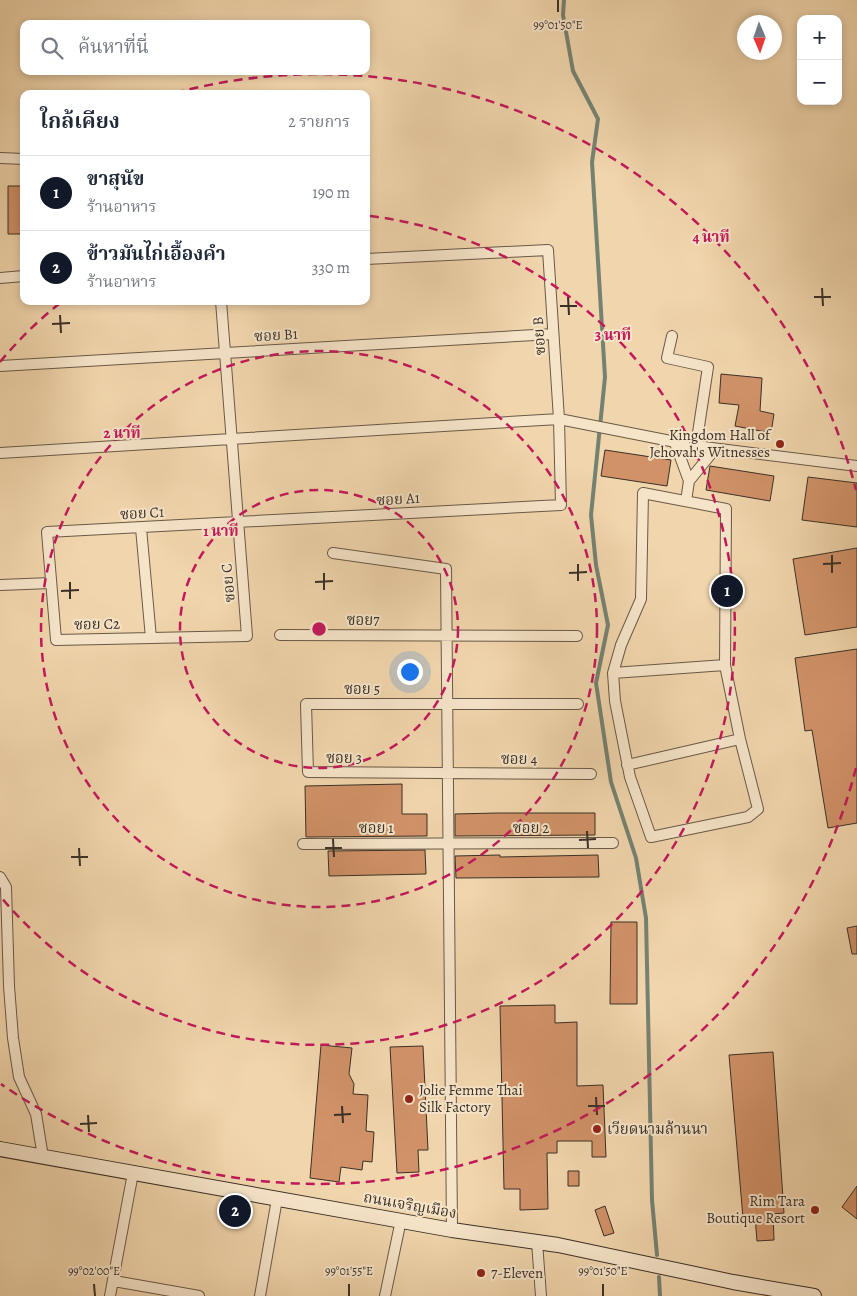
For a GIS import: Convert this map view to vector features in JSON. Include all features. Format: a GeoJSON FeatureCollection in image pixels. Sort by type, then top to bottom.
{"type":"FeatureCollection","features":[{"type":"Feature","properties":{"kind":"main road","name":"ถนนเจริญเมือง"},"geometry":{"type":"LineString","coordinates":[[0,1149],[452,1230],[537,1242],[814,1296]]}},
{"type":"Feature","properties":{"kind":"street"},"geometry":{"type":"LineString","coordinates":[[0,158],[20,159]]}},
{"type":"Feature","properties":{"kind":"street","name":"ซอย B"},"geometry":{"type":"LineString","coordinates":[[370,259],[548,250],[559,419],[560,505]]}},
{"type":"Feature","properties":{"kind":"street"},"geometry":{"type":"LineString","coordinates":[[0,278],[20,276]]}},
{"type":"Feature","properties":{"kind":"street","name":"ซอย C"},"geometry":{"type":"LineString","coordinates":[[221,305],[247,636]]}},
{"type":"Feature","properties":{"kind":"street","name":"ซอย B1"},"geometry":{"type":"LineString","coordinates":[[0,366],[554,334]]}},
{"type":"Feature","properties":{"kind":"street"},"geometry":{"type":"LineString","coordinates":[[672,336],[667,358],[708,367],[696,446]]}},
{"type":"Feature","properties":{"kind":"street"},"geometry":{"type":"LineString","coordinates":[[0,452],[559,419],[675,443],[857,466]]}},
{"type":"Feature","properties":{"kind":"street"},"geometry":{"type":"LineString","coordinates":[[675,443],[689,481],[686,501]]}},
{"type":"Feature","properties":{"kind":"street"},"geometry":{"type":"LineString","coordinates":[[689,481],[715,449]]}},
{"type":"Feature","properties":{"kind":"street"},"geometry":{"type":"LineString","coordinates":[[643,493],[726,508],[725,665],[740,739],[758,809],[748,817],[651,837],[627,765],[615,701],[612,673],[621,645],[641,599],[643,493]]}},
{"type":"Feature","properties":{"kind":"street","name":"ซอย A1"},"geometry":{"type":"LineString","coordinates":[[238,523],[560,505]]}},
{"type":"Feature","properties":{"kind":"street","name":"ซอย C1"},"geometry":{"type":"LineString","coordinates":[[48,532],[238,523]]}},
{"type":"Feature","properties":{"kind":"street"},"geometry":{"type":"LineString","coordinates":[[141,528],[152,638]]}},
{"type":"Feature","properties":{"kind":"street","name":"ซอย C2"},"geometry":{"type":"LineString","coordinates":[[48,532],[56,640],[247,636]]}},
{"type":"Feature","properties":{"kind":"street"},"geometry":{"type":"LineString","coordinates":[[333,553],[446,569],[452,1230]]}},
{"type":"Feature","properties":{"kind":"street"},"geometry":{"type":"LineString","coordinates":[[0,585],[51,583]]}},
{"type":"Feature","properties":{"kind":"street","name":"ซอย7"},"geometry":{"type":"LineString","coordinates":[[280,635],[577,636]]}},
{"type":"Feature","properties":{"kind":"street"},"geometry":{"type":"LineString","coordinates":[[612,673],[725,665]]}},
{"type":"Feature","properties":{"kind":"street","name":"ซอย 5"},"geometry":{"type":"LineString","coordinates":[[306,704],[578,704]]}},
{"type":"Feature","properties":{"kind":"street","name":"ซอย 3"},"geometry":{"type":"LineString","coordinates":[[306,704],[308,772],[448,773]]}},
{"type":"Feature","properties":{"kind":"street"},"geometry":{"type":"LineString","coordinates":[[627,765],[740,739]]}},
{"type":"Feature","properties":{"kind":"street","name":"ซอย 4"},"geometry":{"type":"LineString","coordinates":[[448,773],[591,774]]}},
{"type":"Feature","properties":{"kind":"street","name":"ซอย 2"},"geometry":{"type":"LineString","coordinates":[[449,843],[613,843]]}},
{"type":"Feature","properties":{"kind":"street","name":"ซอย 1"},"geometry":{"type":"LineString","coordinates":[[303,844],[449,843]]}},
{"type":"Feature","properties":{"kind":"street"},"geometry":{"type":"LineString","coordinates":[[0,877],[6,887],[9,986],[19,1077],[36,1114],[43,1157]]}},
{"type":"Feature","properties":{"kind":"street"},"geometry":{"type":"LineString","coordinates":[[110,1296],[133,1173]]}},
{"type":"Feature","properties":{"kind":"street"},"geometry":{"type":"LineString","coordinates":[[260,1296],[277,1199]]}},
{"type":"Feature","properties":{"kind":"street"},"geometry":{"type":"LineString","coordinates":[[385,1296],[401,1220]]}},
{"type":"Feature","properties":{"kind":"street"},"geometry":{"type":"LineString","coordinates":[[537,1242],[541,1296]]}},
{"type":"Feature","properties":{"kind":"street"},"geometry":{"type":"LineString","coordinates":[[114,1281],[199,1296]]}},
{"type":"Feature","properties":{"kind":"building"},"geometry":{"type":"Polygon","coordinates":[[[8,186],[20,186],[20,234],[8,234],[8,186]]]}},
{"type":"Feature","properties":{"kind":"building"},"geometry":{"type":"Polygon","coordinates":[[[721,374],[762,378],[760,411],[774,414],[771,433],[735,426],[739,405],[719,403],[721,374]]]}},
{"type":"Feature","properties":{"kind":"building"},"geometry":{"type":"Polygon","coordinates":[[[605,450],[671,460],[667,486],[601,476],[605,450]]]}},
{"type":"Feature","properties":{"kind":"building"},"geometry":{"type":"Polygon","coordinates":[[[710,466],[774,476],[770,501],[706,490],[710,466]]]}},
{"type":"Feature","properties":{"kind":"building"},"geometry":{"type":"Polygon","coordinates":[[[808,477],[857,483],[857,527],[802,520],[808,477]]]}},
{"type":"Feature","properties":{"kind":"building"},"geometry":{"type":"Polygon","coordinates":[[[857,548],[857,627],[805,635],[793,559],[857,548]]]}},
{"type":"Feature","properties":{"kind":"building"},"geometry":{"type":"Polygon","coordinates":[[[857,649],[857,823],[828,828],[812,730],[805,731],[795,658],[857,649]]]}},
{"type":"Feature","properties":{"kind":"building"},"geometry":{"type":"Polygon","coordinates":[[[402,784],[402,814],[427,814],[427,836],[306,837],[305,786],[402,784]]]}},
{"type":"Feature","properties":{"kind":"building"},"geometry":{"type":"Polygon","coordinates":[[[595,813],[595,835],[455,836],[455,814],[595,813]]]}},
{"type":"Feature","properties":{"kind":"building"},"geometry":{"type":"Polygon","coordinates":[[[425,850],[426,874],[329,876],[328,851],[425,850]]]}},
{"type":"Feature","properties":{"kind":"building"},"geometry":{"type":"Polygon","coordinates":[[[500,855],[500,857],[598,855],[599,877],[456,878],[455,856],[500,855]]]}},
{"type":"Feature","properties":{"kind":"building"},"geometry":{"type":"Polygon","coordinates":[[[611,922],[637,922],[637,1004],[610,1004],[611,922]]]}},
{"type":"Feature","properties":{"kind":"building"},"geometry":{"type":"Polygon","coordinates":[[[857,926],[857,954],[852,954],[847,928],[857,926]]]}},
{"type":"Feature","properties":{"kind":"building"},"geometry":{"type":"Polygon","coordinates":[[[555,1005],[555,1023],[577,1022],[577,1086],[603,1085],[606,1157],[592,1157],[592,1141],[557,1141],[557,1153],[547,1153],[548,1209],[520,1210],[520,1189],[504,1189],[500,1006],[555,1005]]]}},
{"type":"Feature","properties":{"kind":"building"},"geometry":{"type":"Polygon","coordinates":[[[321,1045],[352,1048],[349,1074],[354,1084],[353,1094],[368,1095],[366,1131],[374,1132],[372,1162],[363,1161],[362,1170],[341,1167],[339,1182],[310,1178],[321,1045]]]}},
{"type":"Feature","properties":{"kind":"building","name":"Jolie Femme Thai Silk Factory"},"geometry":{"type":"Polygon","coordinates":[[[423,1046],[428,1150],[418,1150],[419,1172],[397,1173],[390,1047],[423,1046]]]}},
{"type":"Feature","properties":{"kind":"building"},"geometry":{"type":"Polygon","coordinates":[[[773,1052],[784,1213],[773,1214],[774,1240],[757,1241],[755,1217],[743,1218],[729,1055],[773,1052]]]}},
{"type":"Feature","properties":{"kind":"building"},"geometry":{"type":"Polygon","coordinates":[[[568,1171],[579,1171],[579,1186],[568,1186],[568,1171]]]}},
{"type":"Feature","properties":{"kind":"building"},"geometry":{"type":"Polygon","coordinates":[[[857,1186],[857,1219],[842,1207],[857,1186]]]}},
{"type":"Feature","properties":{"kind":"building"},"geometry":{"type":"Polygon","coordinates":[[[605,1206],[614,1233],[604,1236],[595,1210],[605,1206]]]}},
{"type":"Feature","properties":{"kind":"waterway"},"geometry":{"type":"LineString","coordinates":[[564,0],[563,15],[573,71],[598,119],[592,162],[605,377],[591,515],[596,565],[608,625],[596,683],[611,782],[636,858],[646,918],[652,1200],[657,1255]]}},
{"type":"Feature","properties":{"kind":"waterway"},"geometry":{"type":"LineString","coordinates":[[659,1277],[660,1296]]}},
{"type":"Feature","properties":{"kind":"place","name":"Kingdom Hall of Jehovah's Witnesses"},"geometry":{"type":"Point","coordinates":[780,444]}},
{"type":"Feature","properties":{"kind":"place","name":"ขาสุนัข"},"geometry":{"type":"Point","coordinates":[727,591]}},
{"type":"Feature","properties":{"kind":"place","name":"Jolie Femme Thai Silk Factory"},"geometry":{"type":"Point","coordinates":[409,1099]}},
{"type":"Feature","properties":{"kind":"place","name":"เวียดนามล้านนา"},"geometry":{"type":"Point","coordinates":[597,1129]}},
{"type":"Feature","properties":{"kind":"place","name":"Rim Tara Boutique Resort"},"geometry":{"type":"Point","coordinates":[815,1210]}},
{"type":"Feature","properties":{"kind":"place","name":"ข้าวมันไก่เอื้องคํา"},"geometry":{"type":"Point","coordinates":[235,1211]}},
{"type":"Feature","properties":{"kind":"place","name":"7-Eleven"},"geometry":{"type":"Point","coordinates":[481,1273]}}]}
